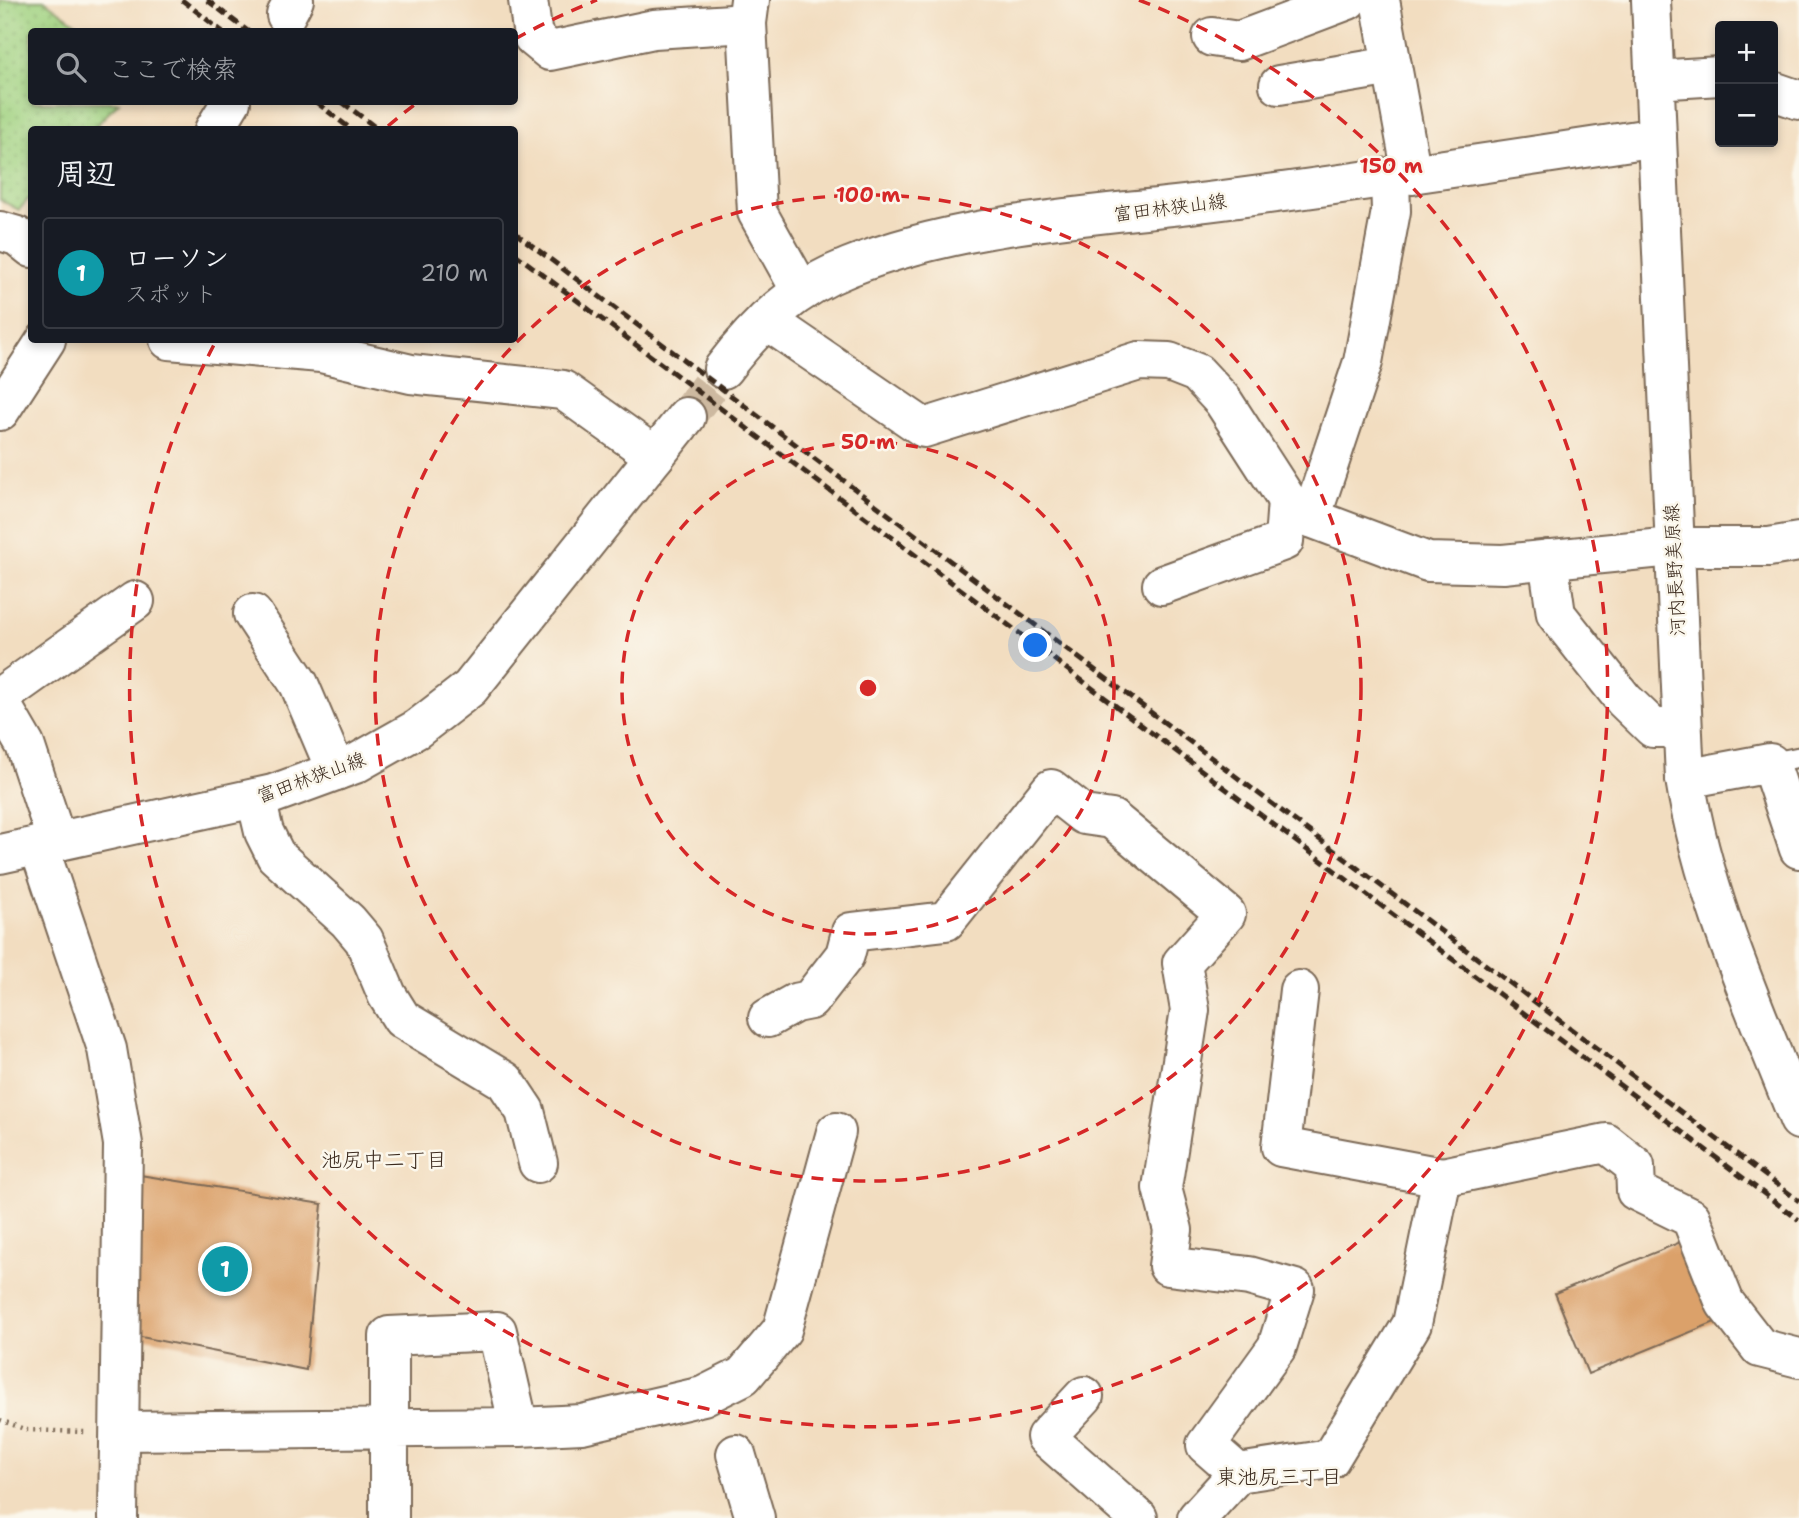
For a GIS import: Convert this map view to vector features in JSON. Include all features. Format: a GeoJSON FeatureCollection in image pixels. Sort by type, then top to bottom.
{"type":"FeatureCollection","features":[{"type":"Feature","properties":{"kind":"street"},"geometry":{"type":"LineString","coordinates":[[528,0],[533,37],[550,51],[748,12],[757,212],[801,291]]}},
{"type":"Feature","properties":{"kind":"street"},"geometry":{"type":"LineString","coordinates":[[1212,37],[1239,41],[1348,0]]}},
{"type":"Feature","properties":{"kind":"street"},"geometry":{"type":"LineString","coordinates":[[1162,585],[1284,541],[1363,362],[1391,211],[1401,177],[1392,65],[1380,0]]}},
{"type":"Feature","properties":{"kind":"street","name":"河内長野美原線"},"geometry":{"type":"LineString","coordinates":[[1651,0],[1672,547],[1685,779],[1697,841],[1737,965],[1790,1066],[1799,1120]]}},
{"type":"Feature","properties":{"kind":"street"},"geometry":{"type":"LineString","coordinates":[[1302,91],[1392,65]]}},
{"type":"Feature","properties":{"kind":"street"},"geometry":{"type":"LineString","coordinates":[[1654,80],[1715,76]]}},
{"type":"Feature","properties":{"kind":"street"},"geometry":{"type":"LineString","coordinates":[[1778,93],[1799,100]]}},
{"type":"Feature","properties":{"kind":"street"},"geometry":{"type":"LineString","coordinates":[[217,126],[229,105]]}},
{"type":"Feature","properties":{"kind":"street","name":"富田林狭山線"},"geometry":{"type":"LineString","coordinates":[[723,369],[752,330],[801,291],[847,268],[893,251],[986,230],[1401,177],[1657,137]]}},
{"type":"Feature","properties":{"kind":"street"},"geometry":{"type":"LineString","coordinates":[[0,231],[17,236],[28,245]]}},
{"type":"Feature","properties":{"kind":"street"},"geometry":{"type":"LineString","coordinates":[[766,320],[924,428],[1139,361],[1169,362],[1197,373],[1223,401],[1299,509],[1428,562],[1503,564],[1672,547],[1769,547],[1799,542]]}},
{"type":"Feature","properties":{"kind":"street"},"geometry":{"type":"LineString","coordinates":[[0,411],[44,343]]}},
{"type":"Feature","properties":{"kind":"street"},"geometry":{"type":"LineString","coordinates":[[204,343],[321,353],[411,374],[563,390],[655,456]]}},
{"type":"Feature","properties":{"kind":"street","name":"富田林狭山線"},"geometry":{"type":"LineString","coordinates":[[0,854],[256,798],[355,764],[417,729],[470,688],[686,417]]}},
{"type":"Feature","properties":{"kind":"street"},"geometry":{"type":"LineString","coordinates":[[1548,559],[1556,614],[1624,700],[1653,728],[1681,728]]}},
{"type":"Feature","properties":{"kind":"street"},"geometry":{"type":"LineString","coordinates":[[118,1518],[123,1144],[107,1049],[48,844],[50,812],[25,745],[0,700],[135,601]]}},
{"type":"Feature","properties":{"kind":"street"},"geometry":{"type":"LineString","coordinates":[[253,614],[299,684],[336,771]]}},
{"type":"Feature","properties":{"kind":"street"},"geometry":{"type":"LineString","coordinates":[[1685,779],[1785,760],[1799,849]]}},
{"type":"Feature","properties":{"kind":"street"},"geometry":{"type":"LineString","coordinates":[[768,1018],[795,1003],[810,1000],[845,955],[851,932],[946,921],[1051,789],[1084,815],[1112,819],[1226,914],[1182,963],[1190,1010],[1162,1188],[1173,1230],[1168,1266],[1249,1276],[1295,1289],[1277,1348],[1206,1445],[1238,1473]]}},
{"type":"Feature","properties":{"kind":"street"},"geometry":{"type":"LineString","coordinates":[[256,798],[264,832],[276,856],[364,940],[387,995],[402,1019],[505,1081],[525,1111],[538,1163]]}},
{"type":"Feature","properties":{"kind":"street"},"geometry":{"type":"LineString","coordinates":[[1299,990],[1281,1147],[1442,1177],[1606,1143],[1635,1166],[1636,1191],[1690,1217],[1725,1303],[1760,1348],[1799,1359]]}},
{"type":"Feature","properties":{"kind":"street"},"geometry":{"type":"LineString","coordinates":[[120,1431],[582,1424],[703,1396],[743,1376],[782,1330],[836,1132]]}},
{"type":"Feature","properties":{"kind":"street"},"geometry":{"type":"LineString","coordinates":[[1197,1518],[1238,1473],[1330,1459],[1412,1324],[1442,1177]]}},
{"type":"Feature","properties":{"kind":"street"},"geometry":{"type":"LineString","coordinates":[[389,1518],[389,1336],[497,1331],[519,1427]]}},
{"type":"Feature","properties":{"kind":"street"},"geometry":{"type":"LineString","coordinates":[[1084,1396],[1046,1437],[1138,1518]]}},
{"type":"Feature","properties":{"kind":"street"},"geometry":{"type":"LineString","coordinates":[[736,1454],[755,1518]]}},
{"type":"Feature","properties":{"kind":"path"},"geometry":{"type":"LineString","coordinates":[[0,1420],[37,1431],[120,1431]]}},
{"type":"Feature","properties":{"kind":"green space"},"geometry":{"type":"Polygon","coordinates":[[[0,0],[44,0],[83,28],[28,28],[28,105],[116,105],[96,126],[28,126],[28,200],[19,210],[0,200],[0,0]]]}},
{"type":"Feature","properties":{"kind":"building"},"geometry":{"type":"Polygon","coordinates":[[[140,1175],[322,1204],[306,1370],[131,1335],[140,1175]]]}},
{"type":"Feature","properties":{"kind":"building"},"geometry":{"type":"Polygon","coordinates":[[[1688,1239],[1720,1320],[1588,1374],[1555,1293],[1688,1239]]]}},
{"type":"Feature","properties":{"kind":"tunnel"},"geometry":{"type":"LineString","coordinates":[[686,417],[723,369]]}},
{"type":"Feature","properties":{"kind":"railway"},"geometry":{"type":"LineString","coordinates":[[182,0],[218,28]]}},
{"type":"Feature","properties":{"kind":"railway"},"geometry":{"type":"LineString","coordinates":[[207,0],[244,28]]}},
{"type":"Feature","properties":{"kind":"railway"},"geometry":{"type":"LineString","coordinates":[[320,105],[347,126]]}},
{"type":"Feature","properties":{"kind":"railway"},"geometry":{"type":"LineString","coordinates":[[346,105],[374,126]]}},
{"type":"Feature","properties":{"kind":"railway"},"geometry":{"type":"LineString","coordinates":[[518,235],[1799,1201]]}},
{"type":"Feature","properties":{"kind":"railway"},"geometry":{"type":"LineString","coordinates":[[518,256],[1799,1220]]}},
{"type":"Feature","properties":{"kind":"place","name":"ローソン"},"geometry":{"type":"Point","coordinates":[225,1269]}},
{"type":"Feature","properties":{"kind":"district","name":"池尻中二丁目"},"geometry":{"type":"Point","coordinates":[384,1160]}},
{"type":"Feature","properties":{"kind":"district","name":"東池尻三丁目"},"geometry":{"type":"Point","coordinates":[1279,1477]}}]}
